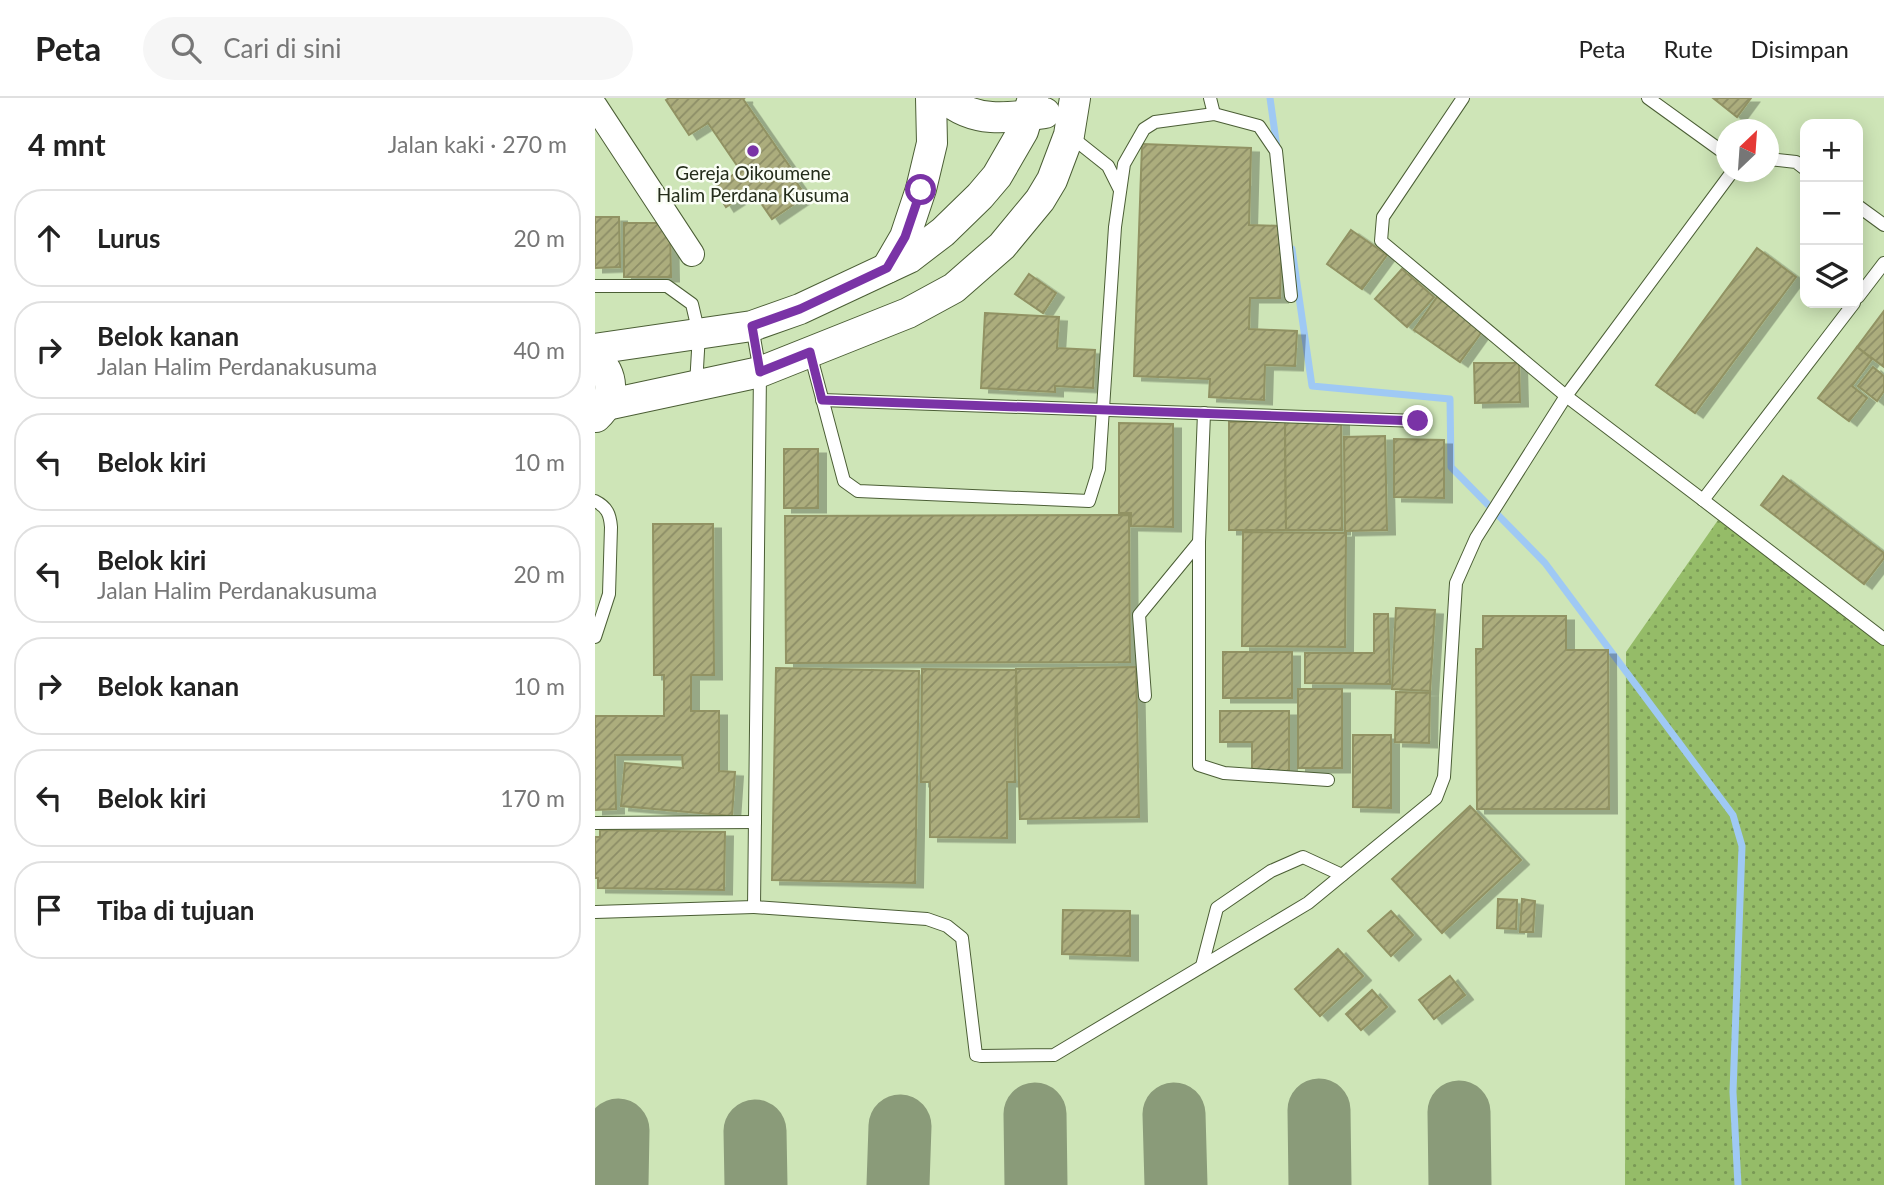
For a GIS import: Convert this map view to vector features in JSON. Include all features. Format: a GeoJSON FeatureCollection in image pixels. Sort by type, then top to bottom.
{"type":"FeatureCollection","features":[{"type":"Feature","properties":{"kind":"street"},"geometry":{"type":"LineString","coordinates":[[887,268],[905,237],[921,190],[932,143],[931,98]]}},
{"type":"Feature","properties":{"kind":"street"},"geometry":{"type":"LineString","coordinates":[[598,415],[696,386],[760,372],[908,313],[954,288],[1002,246],[1040,200],[1052,180],[1072,114],[1031,107],[985,117],[954,106],[945,98]]}},
{"type":"Feature","properties":{"kind":"street"},"geometry":{"type":"LineString","coordinates":[[595,106],[692,254]]}},
{"type":"Feature","properties":{"kind":"street"},"geometry":{"type":"LineString","coordinates":[[595,349],[752,326],[800,309],[909,258],[943,232],[980,196],[1013,152],[1031,107]]}},
{"type":"Feature","properties":{"kind":"street"},"geometry":{"type":"LineString","coordinates":[[595,356],[608,373],[611,383],[598,415]]}},
{"type":"Feature","properties":{"kind":"lane"},"geometry":{"type":"LineString","coordinates":[[1210,98],[1214,114]]}},
{"type":"Feature","properties":{"kind":"lane"},"geometry":{"type":"LineString","coordinates":[[1464,98],[1383,217],[1381,241],[1566,396],[1884,639]]}},
{"type":"Feature","properties":{"kind":"lane"},"geometry":{"type":"LineString","coordinates":[[1648,98],[1716,147]]}},
{"type":"Feature","properties":{"kind":"lane"},"geometry":{"type":"LineString","coordinates":[[1072,114],[1108,166],[1120,191]]}},
{"type":"Feature","properties":{"kind":"lane"},"geometry":{"type":"LineString","coordinates":[[810,352],[844,481],[858,491],[1089,501],[1099,469],[1115,227],[1124,164],[1147,127],[1155,122],[1214,114],[1259,126],[1276,152],[1291,296]]}},
{"type":"Feature","properties":{"kind":"lane"},"geometry":{"type":"LineString","coordinates":[[1779,160],[1796,162],[1800,165]]}},
{"type":"Feature","properties":{"kind":"lane"},"geometry":{"type":"LineString","coordinates":[[595,912],[754,907],[927,919],[947,926],[962,939],[977,1055],[981,1056],[1054,1055],[1308,903],[1436,798],[1444,778],[1456,583],[1476,538],[1566,396],[1725,182]]}},
{"type":"Feature","properties":{"kind":"lane"},"geometry":{"type":"LineString","coordinates":[[1863,210],[1884,225]]}},
{"type":"Feature","properties":{"kind":"lane"},"geometry":{"type":"LineString","coordinates":[[1863,290],[1884,263]]}},
{"type":"Feature","properties":{"kind":"lane"},"geometry":{"type":"LineString","coordinates":[[595,286],[667,285],[692,304],[699,334],[696,386]]}},
{"type":"Feature","properties":{"kind":"lane"},"geometry":{"type":"LineString","coordinates":[[1703,500],[1850,308]]}},
{"type":"Feature","properties":{"kind":"lane"},"geometry":{"type":"LineString","coordinates":[[752,326],[760,372],[754,907]]}},
{"type":"Feature","properties":{"kind":"lane"},"geometry":{"type":"LineString","coordinates":[[822,400],[1418,421]]}},
{"type":"Feature","properties":{"kind":"lane"},"geometry":{"type":"LineString","coordinates":[[1204,413],[1199,542],[1199,765],[1224,773],[1328,780]]}},
{"type":"Feature","properties":{"kind":"lane"},"geometry":{"type":"LineString","coordinates":[[595,501],[604,506],[611,516],[609,594],[595,637]]}},
{"type":"Feature","properties":{"kind":"lane"},"geometry":{"type":"LineString","coordinates":[[1145,696],[1139,615],[1199,542]]}},
{"type":"Feature","properties":{"kind":"lane"},"geometry":{"type":"LineString","coordinates":[[595,823],[755,822]]}},
{"type":"Feature","properties":{"kind":"lane"},"geometry":{"type":"LineString","coordinates":[[1202,966],[1217,908],[1271,871],[1303,857],[1342,875]]}},
{"type":"Feature","properties":{"kind":"green space"},"geometry":{"type":"Polygon","coordinates":[[[1718,520],[1884,642],[1884,1185],[1625,1185],[1626,652],[1718,520]]]}},
{"type":"Feature","properties":{"kind":"building","name":"Gereja Oikoumene Halim Perdana Kusuma"},"geometry":{"type":"Polygon","coordinates":[[[745,98],[743,99],[790,167],[787,169],[806,196],[772,219],[752,190],[726,207],[714,188],[740,170],[708,123],[689,135],[666,100],[745,98]]]}},
{"type":"Feature","properties":{"kind":"building"},"geometry":{"type":"Polygon","coordinates":[[[1713,98],[1751,98],[1737,117],[1713,98]]]}},
{"type":"Feature","properties":{"kind":"building"},"geometry":{"type":"Polygon","coordinates":[[[1142,144],[1251,148],[1249,225],[1282,226],[1280,298],[1250,298],[1249,329],[1297,331],[1295,366],[1265,365],[1264,400],[1209,397],[1210,379],[1134,376],[1142,144]]]}},
{"type":"Feature","properties":{"kind":"building"},"geometry":{"type":"Polygon","coordinates":[[[595,217],[619,217],[620,267],[595,268],[595,217]]]}},
{"type":"Feature","properties":{"kind":"building"},"geometry":{"type":"Polygon","coordinates":[[[624,223],[670,223],[671,277],[624,277],[624,223]]]}},
{"type":"Feature","properties":{"kind":"building"},"geometry":{"type":"Polygon","coordinates":[[[1351,230],[1387,255],[1362,289],[1327,264],[1351,230]]]}},
{"type":"Feature","properties":{"kind":"building"},"geometry":{"type":"Polygon","coordinates":[[[1757,248],[1796,277],[1695,413],[1656,385],[1757,248]]]}},
{"type":"Feature","properties":{"kind":"building"},"geometry":{"type":"Polygon","coordinates":[[[1402,269],[1434,297],[1407,327],[1375,299],[1402,269]]]}},
{"type":"Feature","properties":{"kind":"building"},"geometry":{"type":"Polygon","coordinates":[[[1029,274],[1056,293],[1043,313],[1015,294],[1029,274]]]}},
{"type":"Feature","properties":{"kind":"building"},"geometry":{"type":"Polygon","coordinates":[[[1437,297],[1483,330],[1460,362],[1414,330],[1437,297]]]}},
{"type":"Feature","properties":{"kind":"building"},"geometry":{"type":"Polygon","coordinates":[[[1884,311],[1884,367],[1857,347],[1884,311]]]}},
{"type":"Feature","properties":{"kind":"building"},"geometry":{"type":"Polygon","coordinates":[[[985,313],[1059,317],[1057,348],[1095,350],[1093,388],[1055,386],[1055,392],[981,388],[985,313]]]}},
{"type":"Feature","properties":{"kind":"building"},"geometry":{"type":"Polygon","coordinates":[[[1857,347],[1872,359],[1852,386],[1867,398],[1849,421],[1818,398],[1857,347]]]}},
{"type":"Feature","properties":{"kind":"building"},"geometry":{"type":"Polygon","coordinates":[[[1474,363],[1519,363],[1520,402],[1475,403],[1474,363]]]}},
{"type":"Feature","properties":{"kind":"building"},"geometry":{"type":"Polygon","coordinates":[[[1873,367],[1884,376],[1884,391],[1877,401],[1858,386],[1873,367]]]}},
{"type":"Feature","properties":{"kind":"building"},"geometry":{"type":"Polygon","coordinates":[[[1285,421],[1286,530],[1229,530],[1229,422],[1285,421]]]}},
{"type":"Feature","properties":{"kind":"building"},"geometry":{"type":"Polygon","coordinates":[[[1285,421],[1341,421],[1342,530],[1286,530],[1285,421]]]}},
{"type":"Feature","properties":{"kind":"building"},"geometry":{"type":"Polygon","coordinates":[[[1119,423],[1173,424],[1173,527],[1131,526],[1131,513],[1119,513],[1119,423]]]}},
{"type":"Feature","properties":{"kind":"building"},"geometry":{"type":"Polygon","coordinates":[[[1385,436],[1387,530],[1345,531],[1344,437],[1385,436]]]}},
{"type":"Feature","properties":{"kind":"building"},"geometry":{"type":"Polygon","coordinates":[[[1394,439],[1444,440],[1444,498],[1394,497],[1394,439]]]}},
{"type":"Feature","properties":{"kind":"building"},"geometry":{"type":"Polygon","coordinates":[[[784,449],[818,449],[818,508],[784,508],[784,449]]]}},
{"type":"Feature","properties":{"kind":"building"},"geometry":{"type":"Polygon","coordinates":[[[1783,476],[1884,553],[1884,558],[1864,584],[1761,505],[1783,476]]]}},
{"type":"Feature","properties":{"kind":"building"},"geometry":{"type":"Polygon","coordinates":[[[1129,515],[1130,662],[786,663],[785,516],[1129,515]]]}},
{"type":"Feature","properties":{"kind":"building"},"geometry":{"type":"Polygon","coordinates":[[[653,524],[713,524],[714,675],[691,675],[691,711],[719,711],[719,771],[735,772],[732,816],[621,806],[625,763],[683,768],[682,755],[615,755],[616,809],[595,810],[595,716],[664,716],[664,675],[654,675],[653,524]]]}},
{"type":"Feature","properties":{"kind":"building"},"geometry":{"type":"Polygon","coordinates":[[[1243,532],[1346,533],[1345,647],[1242,646],[1243,532]]]}},
{"type":"Feature","properties":{"kind":"building"},"geometry":{"type":"Polygon","coordinates":[[[1396,608],[1435,610],[1430,691],[1392,689],[1396,608]]]}},
{"type":"Feature","properties":{"kind":"building"},"geometry":{"type":"Polygon","coordinates":[[[1374,614],[1388,614],[1390,684],[1305,683],[1305,653],[1374,653],[1374,614]]]}},
{"type":"Feature","properties":{"kind":"building"},"geometry":{"type":"Polygon","coordinates":[[[1483,616],[1566,616],[1566,650],[1608,650],[1609,809],[1477,809],[1476,649],[1483,649],[1483,616]]]}},
{"type":"Feature","properties":{"kind":"building"},"geometry":{"type":"Polygon","coordinates":[[[1223,652],[1292,652],[1292,698],[1223,698],[1223,652]]]}},
{"type":"Feature","properties":{"kind":"building"},"geometry":{"type":"Polygon","coordinates":[[[1136,667],[1139,817],[1020,819],[1016,669],[1136,667]]]}},
{"type":"Feature","properties":{"kind":"building"},"geometry":{"type":"Polygon","coordinates":[[[776,668],[919,671],[915,883],[772,880],[776,668]]]}},
{"type":"Feature","properties":{"kind":"building"},"geometry":{"type":"Polygon","coordinates":[[[922,669],[1016,670],[1015,782],[1007,782],[1007,838],[930,837],[930,782],[921,782],[922,669]]]}},
{"type":"Feature","properties":{"kind":"building"},"geometry":{"type":"Polygon","coordinates":[[[1298,689],[1342,689],[1342,768],[1298,768],[1298,689]]]}},
{"type":"Feature","properties":{"kind":"building"},"geometry":{"type":"Polygon","coordinates":[[[1396,692],[1430,693],[1429,743],[1395,742],[1396,692]]]}},
{"type":"Feature","properties":{"kind":"building"},"geometry":{"type":"Polygon","coordinates":[[[1220,711],[1289,711],[1289,773],[1252,773],[1252,742],[1220,742],[1220,711]]]}},
{"type":"Feature","properties":{"kind":"building"},"geometry":{"type":"Polygon","coordinates":[[[1353,735],[1391,735],[1391,808],[1353,807],[1353,735]]]}},
{"type":"Feature","properties":{"kind":"building"},"geometry":{"type":"Polygon","coordinates":[[[1470,806],[1521,860],[1442,933],[1392,879],[1470,806]]]}},
{"type":"Feature","properties":{"kind":"building"},"geometry":{"type":"Polygon","coordinates":[[[600,830],[725,832],[724,890],[598,888],[598,878],[595,878],[595,837],[600,837],[600,830]]]}},
{"type":"Feature","properties":{"kind":"building"},"geometry":{"type":"Polygon","coordinates":[[[1498,899],[1517,900],[1516,929],[1497,928],[1498,899]]]}},
{"type":"Feature","properties":{"kind":"building"},"geometry":{"type":"Polygon","coordinates":[[[1522,899],[1535,901],[1533,932],[1520,932],[1522,899]]]}},
{"type":"Feature","properties":{"kind":"building"},"geometry":{"type":"Polygon","coordinates":[[[1063,910],[1130,911],[1130,956],[1062,954],[1063,910]]]}},
{"type":"Feature","properties":{"kind":"building"},"geometry":{"type":"Polygon","coordinates":[[[1391,911],[1413,935],[1391,956],[1368,931],[1391,911]]]}},
{"type":"Feature","properties":{"kind":"building"},"geometry":{"type":"Polygon","coordinates":[[[1338,949],[1363,976],[1320,1016],[1295,989],[1338,949]]]}},
{"type":"Feature","properties":{"kind":"building"},"geometry":{"type":"Polygon","coordinates":[[[1450,976],[1465,995],[1434,1019],[1419,1000],[1450,976]]]}},
{"type":"Feature","properties":{"kind":"building"},"geometry":{"type":"Polygon","coordinates":[[[1372,990],[1387,1007],[1361,1030],[1346,1014],[1372,990]]]}},
{"type":"Feature","properties":{"kind":"waterway"},"geometry":{"type":"LineString","coordinates":[[1270,98],[1277,148]]}},
{"type":"Feature","properties":{"kind":"waterway"},"geometry":{"type":"LineString","coordinates":[[1292,249],[1312,386],[1450,399],[1451,467],[1545,563],[1733,815],[1742,846],[1733,1092],[1738,1185]]}},
{"type":"Feature","properties":{"kind":"taxiway"},"geometry":{"type":"LineString","coordinates":[[1319,1110],[1320,1185]]}},
{"type":"Feature","properties":{"kind":"taxiway"},"geometry":{"type":"LineString","coordinates":[[1459,1112],[1460,1185]]}},
{"type":"Feature","properties":{"kind":"taxiway"},"geometry":{"type":"LineString","coordinates":[[1035,1114],[1036,1185]]}},
{"type":"Feature","properties":{"kind":"taxiway"},"geometry":{"type":"LineString","coordinates":[[1174,1114],[1176,1185]]}},
{"type":"Feature","properties":{"kind":"taxiway"},"geometry":{"type":"LineString","coordinates":[[898,1185],[900,1126]]}},
{"type":"Feature","properties":{"kind":"taxiway"},"geometry":{"type":"LineString","coordinates":[[617,1185],[618,1130]]}},
{"type":"Feature","properties":{"kind":"taxiway"},"geometry":{"type":"LineString","coordinates":[[755,1131],[756,1185]]}},
{"type":"Feature","properties":{"kind":"place","name":"Gereja Oikoumene Halim Perdana Kusuma"},"geometry":{"type":"Point","coordinates":[753,151]}},
{"type":"Feature","properties":{"kind":"route"},"geometry":{"type":"LineString","coordinates":[[921,190],[905,237],[887,268],[800,309],[752,326],[760,372],[810,352],[822,400],[1418,421]]}}]}
